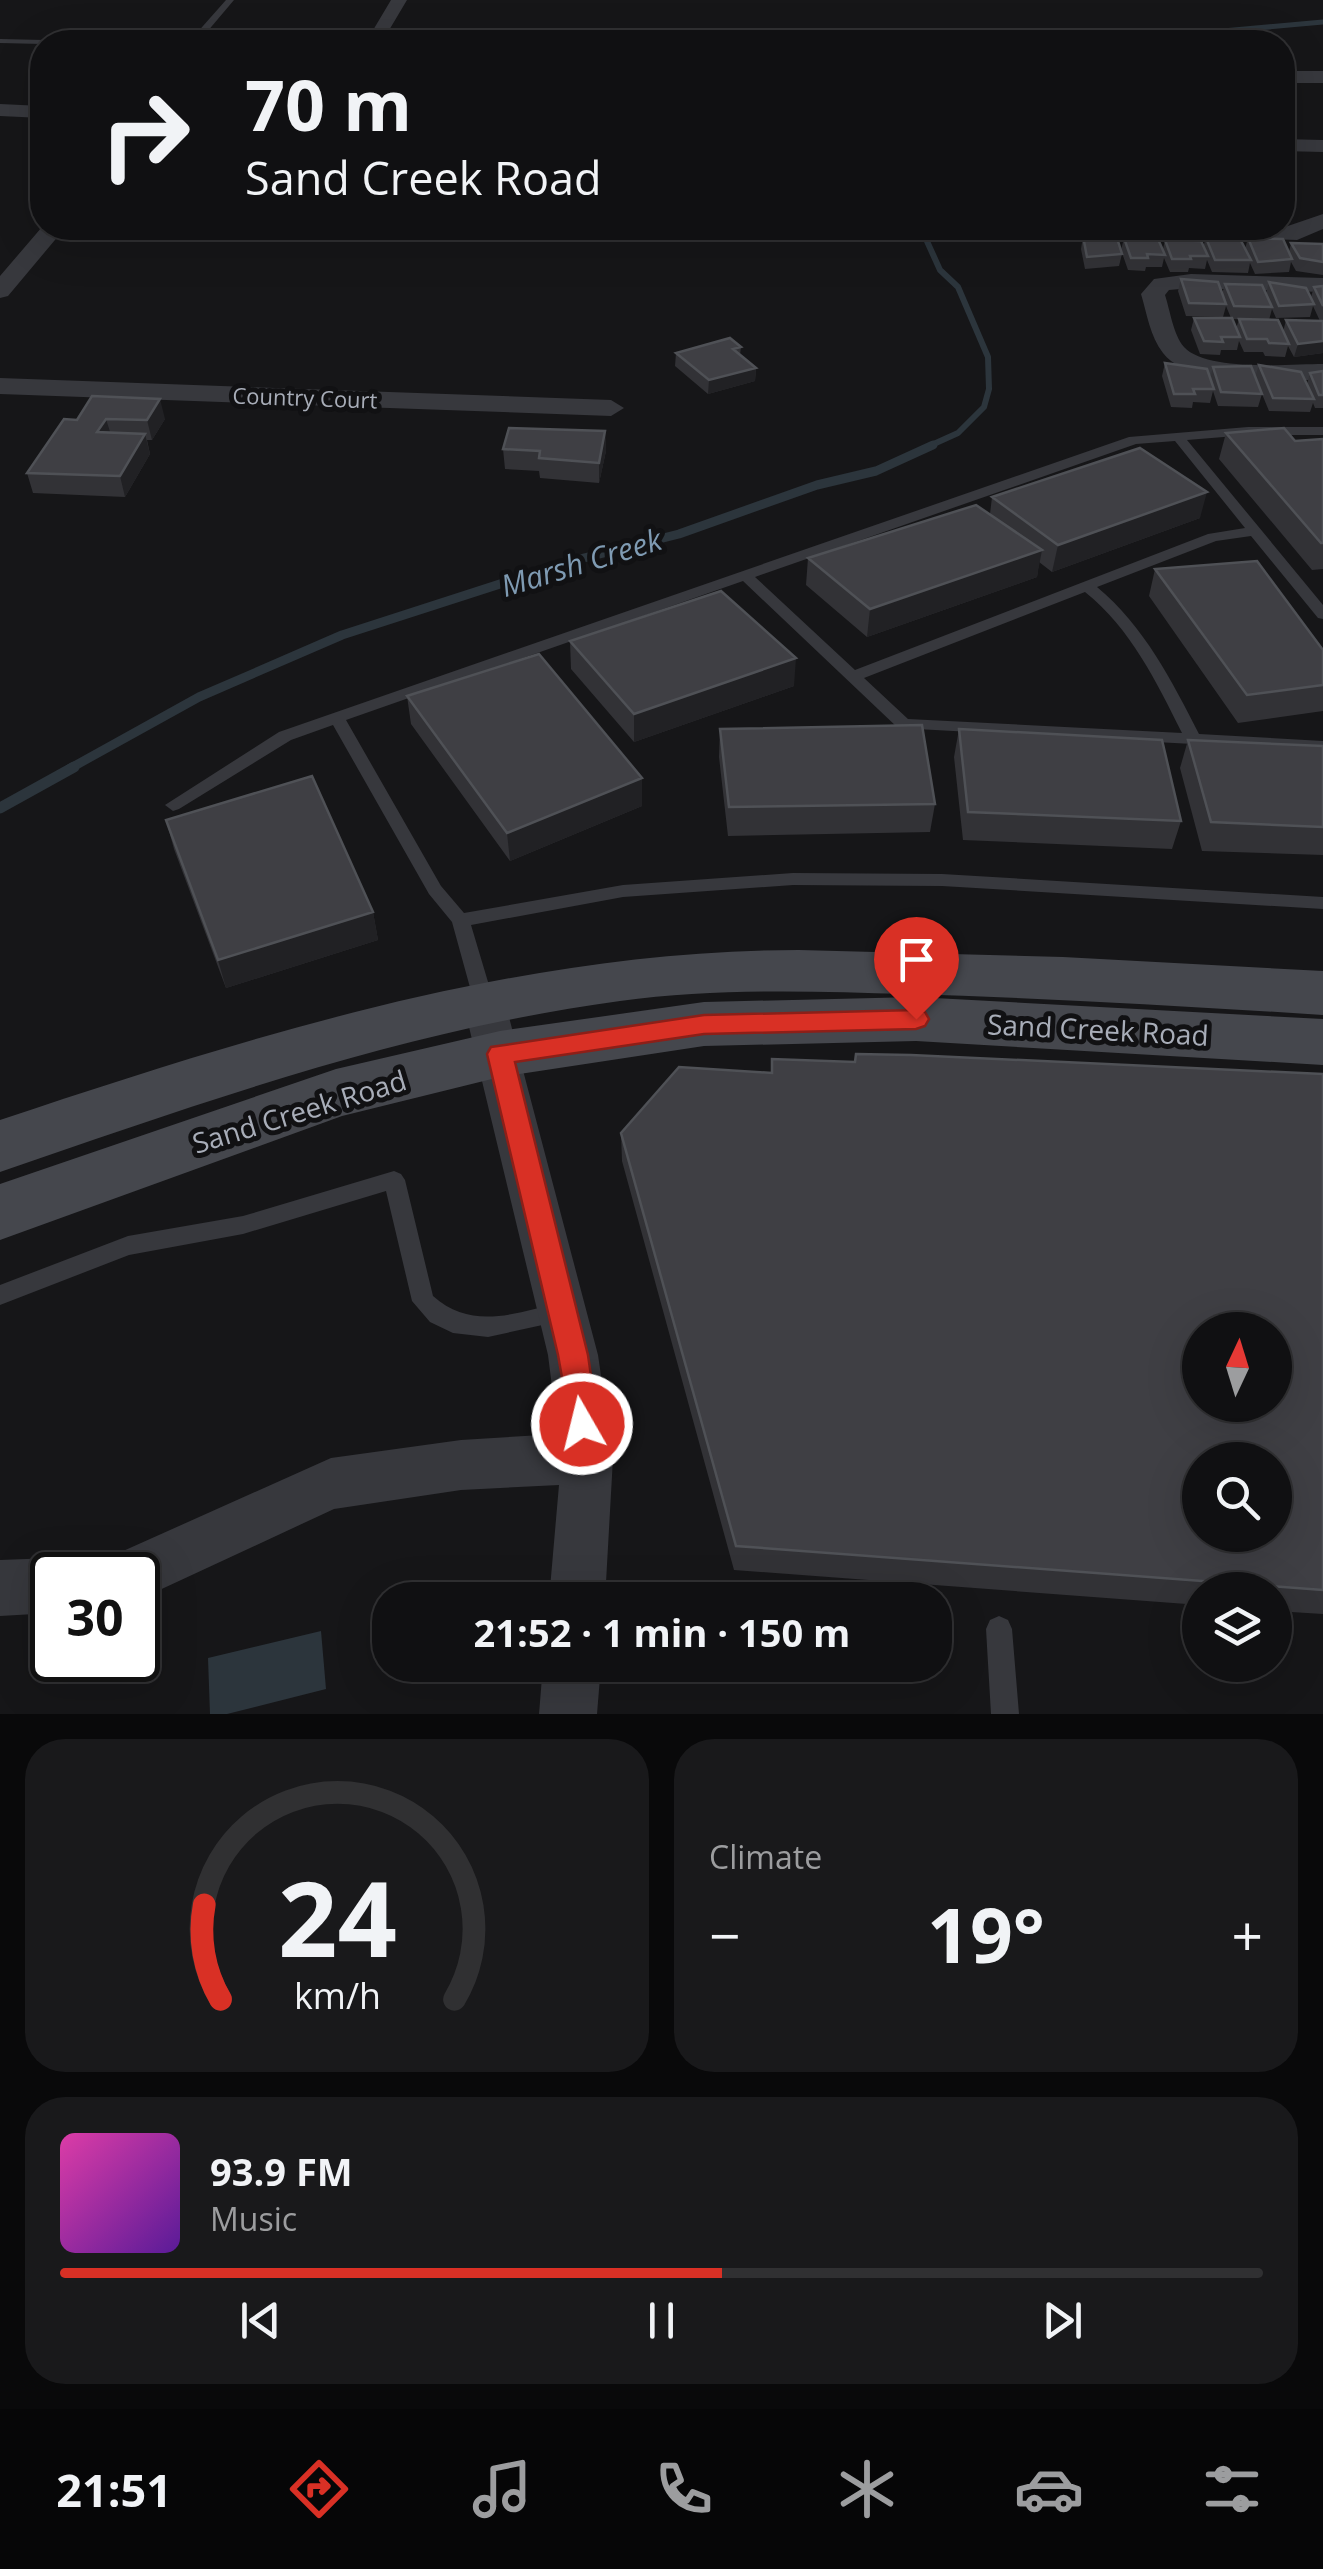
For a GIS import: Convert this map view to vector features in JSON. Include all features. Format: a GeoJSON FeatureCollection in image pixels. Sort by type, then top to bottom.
{"type":"FeatureCollection","features":[{"type":"Feature","properties":{"kind":"main road","name":"Sand Creek Road"},"geometry":{"type":"LineString","coordinates":[[0,1212],[336,1093],[492,1028],[682,974],[830,971],[1067,976],[1323,992]]}},
{"type":"Feature","properties":{"kind":"main road","name":"Sand Creek Road"},"geometry":{"type":"LineString","coordinates":[[0,1146],[307,1044],[492,1028],[897,1020],[1323,1042]]}},
{"type":"Feature","properties":{"kind":"street"},"geometry":{"type":"LineString","coordinates":[[381,30],[399,0]]}},
{"type":"Feature","properties":{"kind":"street"},"geometry":{"type":"LineString","coordinates":[[1295,77],[1323,77]]}},
{"type":"Feature","properties":{"kind":"street"},"geometry":{"type":"LineString","coordinates":[[0,110],[30,111]]}},
{"type":"Feature","properties":{"kind":"street"},"geometry":{"type":"LineString","coordinates":[[1316,146],[1323,168]]}},
{"type":"Feature","properties":{"kind":"street"},"geometry":{"type":"LineString","coordinates":[[1295,234],[1323,221]]}},
{"type":"Feature","properties":{"kind":"street"},"geometry":{"type":"LineString","coordinates":[[0,291],[44,240]]}},
{"type":"Feature","properties":{"kind":"street"},"geometry":{"type":"LineString","coordinates":[[1323,285],[1191,281],[1162,284],[1154,294],[1175,353],[1191,363],[1232,369],[1323,372]]}},
{"type":"Feature","properties":{"kind":"street","name":"Country Court"},"geometry":{"type":"LineString","coordinates":[[0,386],[611,408]]}},
{"type":"Feature","properties":{"kind":"street"},"geometry":{"type":"LineString","coordinates":[[492,1028],[573,1355],[587,1458],[578,1582]]}},
{"type":"Feature","properties":{"kind":"street"},"geometry":{"type":"LineString","coordinates":[[160,1562],[331,1484],[461,1465],[587,1458]]}},
{"type":"Feature","properties":{"kind":"street"},"geometry":{"type":"LineString","coordinates":[[0,1588],[30,1587]]}},
{"type":"Feature","properties":{"kind":"street"},"geometry":{"type":"LineString","coordinates":[[568,1714],[571,1682]]}},
{"type":"Feature","properties":{"kind":"lane"},"geometry":{"type":"LineString","coordinates":[[205,30],[230,0]]}},
{"type":"Feature","properties":{"kind":"lane"},"geometry":{"type":"LineString","coordinates":[[0,42],[30,42]]}},
{"type":"Feature","properties":{"kind":"lane"},"geometry":{"type":"LineString","coordinates":[[173,805],[285,736],[1134,440],[1323,431]]}},
{"type":"Feature","properties":{"kind":"lane"},"geometry":{"type":"LineString","coordinates":[[1176,435],[1320,608]]}},
{"type":"Feature","properties":{"kind":"lane"},"geometry":{"type":"LineString","coordinates":[[854,676],[1212,537],[1255,532]]}},
{"type":"Feature","properties":{"kind":"lane"},"geometry":{"type":"LineString","coordinates":[[748,576],[904,724],[1323,746]]}},
{"type":"Feature","properties":{"kind":"lane"},"geometry":{"type":"LineString","coordinates":[[1086,585],[1112,603],[1167,688],[1193,739]]}},
{"type":"Feature","properties":{"kind":"lane"},"geometry":{"type":"LineString","coordinates":[[337,718],[435,890],[460,920],[492,1028]]}},
{"type":"Feature","properties":{"kind":"lane"},"geometry":{"type":"LineString","coordinates":[[460,920],[623,891],[793,880],[942,880],[1323,903]]}},
{"type":"Feature","properties":{"kind":"lane"},"geometry":{"type":"LineString","coordinates":[[0,1294],[128,1246],[242,1224],[394,1180],[424,1301],[435,1314],[469,1329],[562,1312]]}},
{"type":"Feature","properties":{"kind":"lane"},"geometry":{"type":"LineString","coordinates":[[999,1629],[1005,1714]]}},
{"type":"Feature","properties":{"kind":"shaded area"},"geometry":{"type":"Polygon","coordinates":[[[321,1631],[326,1689],[227,1714],[210,1714],[208,1658],[321,1631]]]}},
{"type":"Feature","properties":{"kind":"building"},"geometry":{"type":"Polygon","coordinates":[[[1084,240],[1118,240],[1122,254],[1087,257],[1084,240]]]}},
{"type":"Feature","properties":{"kind":"building"},"geometry":{"type":"Polygon","coordinates":[[[1125,240],[1158,240],[1165,255],[1147,254],[1148,258],[1131,258],[1125,240]]]}},
{"type":"Feature","properties":{"kind":"building"},"geometry":{"type":"Polygon","coordinates":[[[1165,240],[1201,241],[1208,256],[1172,259],[1165,240]]]}},
{"type":"Feature","properties":{"kind":"building"},"geometry":{"type":"Polygon","coordinates":[[[1207,240],[1241,240],[1251,260],[1215,260],[1207,240]]]}},
{"type":"Feature","properties":{"kind":"building"},"geometry":{"type":"Polygon","coordinates":[[[1249,240],[1283,240],[1292,259],[1258,262],[1249,240]]]}},
{"type":"Feature","properties":{"kind":"building"},"geometry":{"type":"Polygon","coordinates":[[[1291,243],[1323,244],[1323,262],[1300,258],[1291,243]]]}},
{"type":"Feature","properties":{"kind":"building"},"geometry":{"type":"Polygon","coordinates":[[[1181,279],[1218,282],[1226,304],[1189,303],[1181,279]]]}},
{"type":"Feature","properties":{"kind":"building"},"geometry":{"type":"Polygon","coordinates":[[[1269,282],[1306,288],[1314,304],[1279,306],[1269,282]]]}},
{"type":"Feature","properties":{"kind":"building"},"geometry":{"type":"Polygon","coordinates":[[[1225,284],[1262,285],[1272,307],[1234,306],[1225,284]]]}},
{"type":"Feature","properties":{"kind":"building"},"geometry":{"type":"Polygon","coordinates":[[[1323,286],[1323,306],[1314,287],[1323,286]]]}},
{"type":"Feature","properties":{"kind":"building"},"geometry":{"type":"Polygon","coordinates":[[[1194,318],[1232,318],[1240,337],[1221,337],[1223,342],[1204,341],[1194,318]]]}},
{"type":"Feature","properties":{"kind":"building"},"geometry":{"type":"Polygon","coordinates":[[[1239,319],[1278,320],[1289,344],[1247,339],[1239,319]]]}},
{"type":"Feature","properties":{"kind":"building"},"geometry":{"type":"Polygon","coordinates":[[[1286,320],[1323,321],[1323,341],[1298,344],[1286,320]]]}},
{"type":"Feature","properties":{"kind":"building"},"geometry":{"type":"Polygon","coordinates":[[[730,338],[741,347],[733,349],[756,368],[709,380],[676,353],[730,338]]]}},
{"type":"Feature","properties":{"kind":"building"},"geometry":{"type":"Polygon","coordinates":[[[1165,363],[1207,369],[1214,389],[1174,394],[1165,363]]]}},
{"type":"Feature","properties":{"kind":"building"},"geometry":{"type":"Polygon","coordinates":[[[1259,365],[1301,372],[1314,399],[1273,398],[1259,365]]]}},
{"type":"Feature","properties":{"kind":"building"},"geometry":{"type":"Polygon","coordinates":[[[1251,366],[1262,394],[1221,392],[1213,367],[1251,366]]]}},
{"type":"Feature","properties":{"kind":"building"},"geometry":{"type":"Polygon","coordinates":[[[1323,371],[1323,395],[1319,395],[1310,373],[1323,371]]]}},
{"type":"Feature","properties":{"kind":"building"},"geometry":{"type":"Polygon","coordinates":[[[92,396],[160,399],[147,420],[106,419],[97,432],[145,434],[120,476],[27,473],[64,419],[77,420],[92,396]]]}},
{"type":"Feature","properties":{"kind":"building"},"geometry":{"type":"Polygon","coordinates":[[[509,428],[605,431],[599,463],[539,458],[540,451],[503,449],[509,428]]]}},
{"type":"Feature","properties":{"kind":"building"},"geometry":{"type":"Polygon","coordinates":[[[1284,428],[1295,441],[1323,439],[1323,543],[1226,433],[1284,428]]]}},
{"type":"Feature","properties":{"kind":"building"},"geometry":{"type":"Polygon","coordinates":[[[1140,448],[1207,492],[1058,545],[992,497],[1140,448]]]}},
{"type":"Feature","properties":{"kind":"building"},"geometry":{"type":"Polygon","coordinates":[[[976,505],[1042,550],[870,609],[808,558],[976,505]]]}},
{"type":"Feature","properties":{"kind":"building"},"geometry":{"type":"Polygon","coordinates":[[[1257,561],[1323,650],[1323,685],[1247,695],[1155,569],[1257,561]]]}},
{"type":"Feature","properties":{"kind":"building"},"geometry":{"type":"Polygon","coordinates":[[[721,591],[796,658],[634,714],[570,641],[721,591]]]}},
{"type":"Feature","properties":{"kind":"building"},"geometry":{"type":"Polygon","coordinates":[[[539,654],[642,778],[507,833],[407,696],[539,654]]]}},
{"type":"Feature","properties":{"kind":"building"},"geometry":{"type":"Polygon","coordinates":[[[922,725],[935,804],[729,807],[720,729],[922,725]]]}},
{"type":"Feature","properties":{"kind":"building"},"geometry":{"type":"Polygon","coordinates":[[[959,729],[1162,740],[1181,821],[968,812],[959,729]]]}},
{"type":"Feature","properties":{"kind":"building"},"geometry":{"type":"Polygon","coordinates":[[[1188,740],[1323,746],[1323,827],[1211,822],[1188,740]]]}},
{"type":"Feature","properties":{"kind":"building"},"geometry":{"type":"Polygon","coordinates":[[[312,776],[373,912],[218,960],[166,820],[312,776]]]}},
{"type":"Feature","properties":{"kind":"building"},"geometry":{"type":"Polygon","coordinates":[[[856,1054],[911,1055],[1323,1074],[1323,1590],[1292,1588],[1292,1572],[1182,1572],[1182,1579],[736,1546],[621,1133],[679,1067],[772,1073],[772,1059],[855,1062],[856,1054]]]}},
{"type":"Feature","properties":{"kind":"waterway","name":"Marsh Creek"},"geometry":{"type":"LineString","coordinates":[[1235,30],[1323,22]]}},
{"type":"Feature","properties":{"kind":"waterway","name":"Marsh Creek"},"geometry":{"type":"LineString","coordinates":[[926,240],[940,270],[958,287],[988,357],[989,389],[984,407],[958,433],[927,447]]}},
{"type":"Feature","properties":{"kind":"waterway","name":"Marsh Creek"},"geometry":{"type":"LineString","coordinates":[[69,769],[199,697],[342,635],[568,562],[679,534],[817,485],[876,471],[933,445]]}},
{"type":"Feature","properties":{"kind":"waterway","name":"Marsh Creek"},"geometry":{"type":"LineString","coordinates":[[0,808],[74,767]]}},
{"type":"Feature","properties":{"kind":"route"},"geometry":{"type":"LineString","coordinates":[[582,1424],[573,1355],[500,1054],[704,1024],[916,1019]]}}]}
